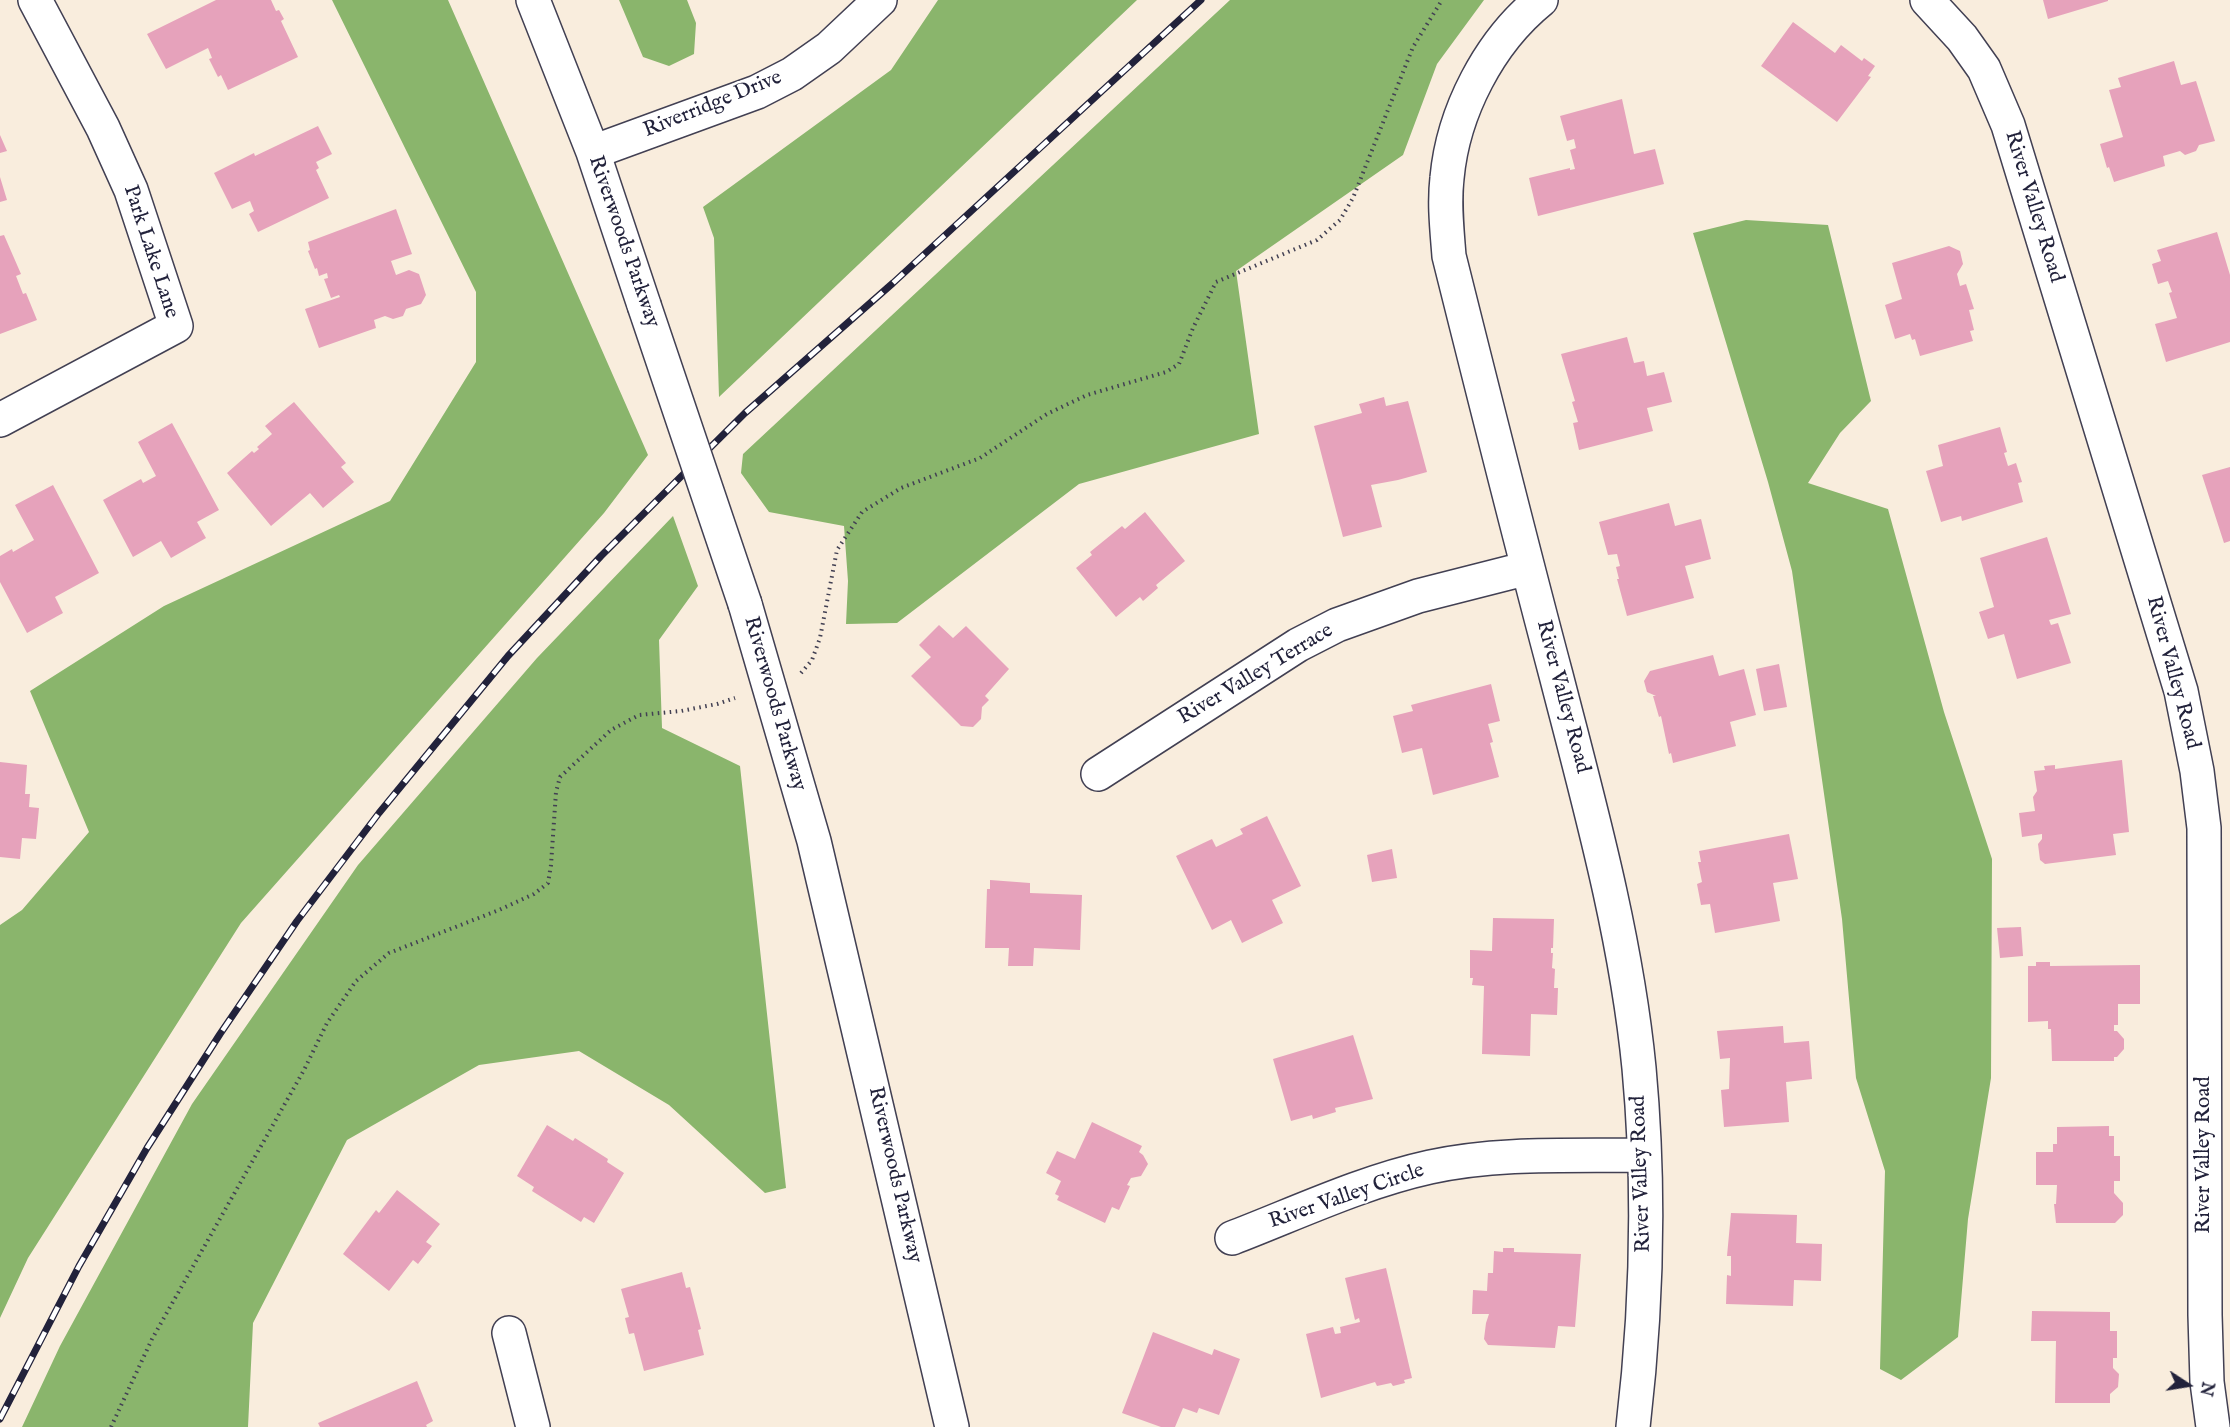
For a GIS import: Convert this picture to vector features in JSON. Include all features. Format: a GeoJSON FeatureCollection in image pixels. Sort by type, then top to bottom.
{"type":"FeatureCollection","features":[{"type":"Feature","properties":{"kind":"street","name":"Park Lake Lane"},"geometry":{"type":"LineString","coordinates":[[0,420],[176,326],[131,190],[103,128],[35,0]]}},
{"type":"Feature","properties":{"kind":"street","name":"Riverwoods Parkway"},"geometry":{"type":"LineString","coordinates":[[532,0],[593,152],[745,604],[814,841],[952,1427]]}},
{"type":"Feature","properties":{"kind":"street","name":"Riverridge Drive"},"geometry":{"type":"LineString","coordinates":[[593,152],[757,92],[792,74],[829,48],[880,0]]}},
{"type":"Feature","properties":{"kind":"street","name":"River Valley Road"},"geometry":{"type":"LineString","coordinates":[[1541,0],[1508,33],[1482,71],[1465,107],[1452,142],[1446,179],[1446,215],[1449,256],[1597,830],[1615,920],[1639,1067],[1646,1237],[1642,1348],[1633,1427]]}},
{"type":"Feature","properties":{"kind":"street","name":"River Valley Road"},"geometry":{"type":"LineString","coordinates":[[1927,0],[1962,38],[1984,69],[2008,125],[2181,691],[2195,759],[2204,828],[2205,1315],[2207,1382],[2213,1427]]}},
{"type":"Feature","properties":{"kind":"street","name":"River Valley Terrace"},"geometry":{"type":"LineString","coordinates":[[1098,774],[1298,645],[1337,625],[1418,596],[1528,568]]}},
{"type":"Feature","properties":{"kind":"street","name":"River Valley Circle"},"geometry":{"type":"LineString","coordinates":[[1232,1238],[1366,1187],[1429,1167],[1504,1157],[1643,1155]]}},
{"type":"Feature","properties":{"kind":"street"},"geometry":{"type":"LineString","coordinates":[[509,1333],[533,1427]]}},
{"type":"Feature","properties":{"kind":"green space"},"geometry":{"type":"Polygon","coordinates":[[[332,0],[448,0],[648,455],[604,513],[241,923],[28,1258],[0,1318],[0,925],[22,910],[89,832],[30,691],[164,606],[390,501],[476,362],[476,292],[332,0]]]}},
{"type":"Feature","properties":{"kind":"green space"},"geometry":{"type":"Polygon","coordinates":[[[619,0],[687,0],[696,23],[694,54],[669,66],[643,57],[619,0]]]}},
{"type":"Feature","properties":{"kind":"green space"},"geometry":{"type":"Polygon","coordinates":[[[938,0],[1137,0],[719,397],[714,238],[703,207],[891,70],[938,0]]]}},
{"type":"Feature","properties":{"kind":"green space"},"geometry":{"type":"Polygon","coordinates":[[[1230,0],[1484,0],[1437,64],[1403,155],[1236,271],[1259,434],[1079,484],[897,623],[846,624],[848,581],[844,526],[769,512],[741,473],[743,454],[1230,0]]]}},
{"type":"Feature","properties":{"kind":"green space"},"geometry":{"type":"Polygon","coordinates":[[[1746,220],[1828,225],[1871,401],[1840,433],[1808,483],[1888,509],[1944,712],[1992,859],[1991,1078],[1968,1219],[1958,1337],[1901,1380],[1880,1369],[1885,1171],[1856,1078],[1842,919],[1792,571],[1768,482],[1693,233],[1746,220]]]}},
{"type":"Feature","properties":{"kind":"green space"},"geometry":{"type":"Polygon","coordinates":[[[673,516],[698,586],[659,640],[662,728],[740,766],[786,1188],[765,1193],[669,1105],[579,1051],[479,1065],[347,1140],[253,1323],[248,1427],[22,1427],[60,1346],[192,1104],[358,865],[537,658],[673,516]]]}},
{"type":"Feature","properties":{"kind":"building"},"geometry":{"type":"Polygon","coordinates":[[[216,0],[271,0],[276,11],[279,10],[284,19],[281,21],[298,57],[228,90],[221,75],[218,77],[209,59],[212,58],[208,48],[166,69],[147,34],[216,0]]]}},
{"type":"Feature","properties":{"kind":"building"},"geometry":{"type":"Polygon","coordinates":[[[2043,0],[2108,0],[2108,1],[2048,19],[2043,0]]]}},
{"type":"Feature","properties":{"kind":"building"},"geometry":{"type":"Polygon","coordinates":[[[1793,22],[1835,53],[1841,45],[1862,61],[1864,58],[1875,66],[1868,76],[1871,77],[1837,122],[1761,66],[1793,22]]]}},
{"type":"Feature","properties":{"kind":"building"},"geometry":{"type":"Polygon","coordinates":[[[2174,61],[2181,85],[2196,81],[2215,141],[2199,145],[2196,151],[2185,155],[2180,151],[2163,156],[2165,166],[2114,182],[2100,144],[2123,137],[2109,90],[2121,87],[2118,78],[2174,61]]]}},
{"type":"Feature","properties":{"kind":"building"},"geometry":{"type":"Polygon","coordinates":[[[1622,99],[1634,154],[1655,149],[1664,184],[1538,216],[1529,178],[1570,168],[1570,170],[1575,169],[1570,150],[1576,148],[1574,139],[1567,141],[1560,116],[1622,99]]]}},
{"type":"Feature","properties":{"kind":"building"},"geometry":{"type":"Polygon","coordinates":[[[318,126],[332,154],[316,162],[319,168],[316,170],[329,198],[258,232],[249,214],[254,211],[250,201],[232,209],[214,173],[318,126]]]}},
{"type":"Feature","properties":{"kind":"building"},"geometry":{"type":"Polygon","coordinates":[[[0,135],[7,151],[0,153],[0,135]]]}},
{"type":"Feature","properties":{"kind":"building"},"geometry":{"type":"Polygon","coordinates":[[[0,177],[7,200],[0,202],[0,177]]]}},
{"type":"Feature","properties":{"kind":"building"},"geometry":{"type":"Polygon","coordinates":[[[396,209],[412,254],[391,261],[396,275],[409,270],[419,274],[426,295],[421,304],[406,309],[403,316],[393,319],[385,316],[374,320],[376,328],[319,348],[305,309],[340,297],[339,295],[331,298],[324,279],[328,278],[327,273],[319,276],[308,251],[310,250],[308,242],[396,209]]]}},
{"type":"Feature","properties":{"kind":"building"},"geometry":{"type":"Polygon","coordinates":[[[2217,232],[2230,275],[2230,342],[2166,362],[2155,324],[2177,318],[2169,293],[2172,292],[2168,281],[2158,284],[2152,264],[2161,261],[2157,250],[2217,232]]]}},
{"type":"Feature","properties":{"kind":"building"},"geometry":{"type":"Polygon","coordinates":[[[4,235],[21,274],[16,276],[37,320],[0,334],[0,236],[4,235]]]}},
{"type":"Feature","properties":{"kind":"building"},"geometry":{"type":"Polygon","coordinates":[[[1949,246],[1960,251],[1963,264],[1957,274],[1960,286],[1966,284],[1974,309],[1969,310],[1974,330],[1970,331],[1973,341],[1920,356],[1915,339],[1912,340],[1910,334],[1895,339],[1885,305],[1902,299],[1892,263],[1949,246]]]}},
{"type":"Feature","properties":{"kind":"building"},"geometry":{"type":"Polygon","coordinates":[[[1627,337],[1634,363],[1644,361],[1647,376],[1664,372],[1672,402],[1647,408],[1653,431],[1579,450],[1573,423],[1578,422],[1572,402],[1575,401],[1561,354],[1627,337]]]}},
{"type":"Feature","properties":{"kind":"building"},"geometry":{"type":"Polygon","coordinates":[[[1384,397],[1386,406],[1408,401],[1427,472],[1371,485],[1382,527],[1343,537],[1314,426],[1362,413],[1359,404],[1384,397]]]}},
{"type":"Feature","properties":{"kind":"building"},"geometry":{"type":"Polygon","coordinates":[[[294,402],[346,463],[341,467],[354,482],[323,508],[310,493],[271,526],[227,473],[252,451],[254,453],[259,449],[257,447],[272,434],[265,426],[294,402]]]}},
{"type":"Feature","properties":{"kind":"building"},"geometry":{"type":"Polygon","coordinates":[[[172,423],[219,510],[197,522],[206,538],[171,558],[161,541],[133,557],[103,500],[141,479],[143,483],[156,476],[138,442],[172,423]]]}},
{"type":"Feature","properties":{"kind":"building"},"geometry":{"type":"Polygon","coordinates":[[[2000,427],[2007,452],[2004,453],[2008,466],[2016,463],[2022,482],[2018,483],[2023,502],[1962,521],[1961,516],[1941,522],[1926,471],[1943,466],[1938,445],[2000,427]]]}},
{"type":"Feature","properties":{"kind":"building"},"geometry":{"type":"Polygon","coordinates":[[[2230,467],[2230,541],[2224,543],[2202,475],[2230,467]]]}},
{"type":"Feature","properties":{"kind":"building"},"geometry":{"type":"Polygon","coordinates":[[[53,485],[99,573],[55,597],[63,613],[27,633],[0,582],[0,556],[12,549],[13,552],[34,540],[15,505],[53,485]]]}},
{"type":"Feature","properties":{"kind":"building"},"geometry":{"type":"Polygon","coordinates":[[[1669,503],[1675,526],[1701,519],[1711,559],[1685,566],[1694,598],[1627,616],[1617,579],[1619,579],[1616,567],[1620,566],[1617,554],[1608,555],[1599,522],[1669,503]]]}},
{"type":"Feature","properties":{"kind":"building"},"geometry":{"type":"Polygon","coordinates":[[[1145,512],[1185,561],[1156,585],[1158,588],[1143,601],[1140,597],[1116,617],[1076,568],[1092,555],[1090,552],[1122,526],[1125,529],[1145,512]]]}},
{"type":"Feature","properties":{"kind":"building"},"geometry":{"type":"Polygon","coordinates":[[[2047,537],[2071,614],[2049,620],[2051,625],[2058,623],[2071,663],[2017,679],[2004,634],[1988,639],[1979,612],[1994,607],[1980,558],[2047,537]]]}},
{"type":"Feature","properties":{"kind":"building"},"geometry":{"type":"Polygon","coordinates":[[[939,625],[953,638],[966,626],[1009,669],[985,696],[989,700],[982,707],[981,719],[973,727],[961,726],[911,676],[931,657],[919,645],[939,625]]]}},
{"type":"Feature","properties":{"kind":"building"},"geometry":{"type":"Polygon","coordinates":[[[1713,655],[1719,676],[1744,669],[1756,715],[1730,722],[1736,746],[1673,763],[1661,716],[1659,717],[1653,696],[1656,696],[1647,692],[1644,681],[1650,671],[1713,655]]]}},
{"type":"Feature","properties":{"kind":"building"},"geometry":{"type":"Polygon","coordinates":[[[1779,664],[1787,707],[1764,711],[1756,669],[1779,664]]]}},
{"type":"Feature","properties":{"kind":"building"},"geometry":{"type":"Polygon","coordinates":[[[1491,684],[1500,721],[1488,724],[1493,742],[1490,743],[1499,777],[1433,795],[1422,748],[1402,753],[1393,716],[1413,711],[1411,705],[1491,684]]]}},
{"type":"Feature","properties":{"kind":"building"},"geometry":{"type":"Polygon","coordinates":[[[2122,760],[2129,832],[2113,834],[2116,855],[2045,864],[2040,860],[2038,844],[2042,839],[2042,834],[2022,837],[2019,813],[2035,811],[2033,797],[2037,791],[2034,771],[2045,770],[2044,766],[2055,765],[2055,769],[2122,760]]]}},
{"type":"Feature","properties":{"kind":"building"},"geometry":{"type":"Polygon","coordinates":[[[0,762],[27,765],[25,794],[30,794],[29,807],[39,808],[36,839],[22,838],[20,859],[0,857],[0,762]]]}},
{"type":"Feature","properties":{"kind":"building"},"geometry":{"type":"Polygon","coordinates":[[[1267,816],[1301,886],[1272,900],[1283,923],[1242,943],[1231,920],[1212,930],[1176,856],[1212,839],[1216,847],[1243,834],[1240,829],[1267,816]]]}},
{"type":"Feature","properties":{"kind":"building"},"geometry":{"type":"Polygon","coordinates":[[[1789,834],[1798,879],[1773,883],[1780,921],[1715,933],[1710,904],[1701,905],[1697,884],[1702,882],[1698,862],[1701,862],[1699,851],[1789,834]]]}},
{"type":"Feature","properties":{"kind":"building"},"geometry":{"type":"Polygon","coordinates":[[[1392,849],[1397,878],[1372,882],[1367,855],[1392,849]]]}},
{"type":"Feature","properties":{"kind":"building"},"geometry":{"type":"Polygon","coordinates":[[[990,880],[1030,883],[1030,893],[1082,895],[1080,950],[1034,948],[1033,966],[1008,966],[1009,948],[985,948],[987,889],[990,889],[990,880]]]}},
{"type":"Feature","properties":{"kind":"building"},"geometry":{"type":"Polygon","coordinates":[[[1493,918],[1554,919],[1551,953],[1553,953],[1552,968],[1555,969],[1554,988],[1558,988],[1557,1015],[1531,1014],[1530,1056],[1482,1054],[1484,986],[1472,985],[1470,950],[1492,951],[1493,918]]]}},
{"type":"Feature","properties":{"kind":"building"},"geometry":{"type":"Polygon","coordinates":[[[2021,927],[2023,956],[2000,958],[1997,928],[2021,927]]]}},
{"type":"Feature","properties":{"kind":"building"},"geometry":{"type":"Polygon","coordinates":[[[2036,962],[2050,962],[2050,966],[2140,965],[2140,1004],[2118,1004],[2118,1025],[2114,1025],[2114,1031],[2117,1031],[2124,1039],[2124,1049],[2117,1057],[2114,1057],[2114,1061],[2052,1061],[2051,1029],[2048,1029],[2048,1021],[2028,1022],[2028,966],[2036,966],[2036,962]]]}},
{"type":"Feature","properties":{"kind":"building"},"geometry":{"type":"Polygon","coordinates":[[[1783,1026],[1784,1043],[1809,1041],[1812,1079],[1786,1082],[1789,1122],[1724,1127],[1721,1090],[1729,1089],[1730,1058],[1720,1059],[1717,1031],[1783,1026]]]}},
{"type":"Feature","properties":{"kind":"building"},"geometry":{"type":"Polygon","coordinates":[[[1353,1035],[1373,1099],[1335,1108],[1336,1112],[1313,1119],[1312,1115],[1291,1121],[1273,1059],[1353,1035]]]}},
{"type":"Feature","properties":{"kind":"building"},"geometry":{"type":"Polygon","coordinates":[[[1092,1122],[1142,1146],[1139,1152],[1148,1164],[1141,1176],[1131,1178],[1127,1185],[1130,1186],[1119,1210],[1112,1207],[1105,1223],[1057,1200],[1059,1196],[1055,1194],[1061,1181],[1046,1173],[1057,1151],[1075,1159],[1092,1122]]]}},
{"type":"Feature","properties":{"kind":"building"},"geometry":{"type":"Polygon","coordinates":[[[547,1125],[573,1141],[575,1138],[608,1159],[607,1162],[624,1173],[594,1223],[584,1217],[581,1222],[532,1191],[534,1187],[517,1176],[547,1125]]]}},
{"type":"Feature","properties":{"kind":"building"},"geometry":{"type":"Polygon","coordinates":[[[2109,1126],[2109,1136],[2114,1136],[2114,1156],[2120,1156],[2120,1181],[2114,1181],[2114,1193],[2123,1203],[2123,1215],[2115,1223],[2056,1223],[2054,1204],[2056,1204],[2057,1185],[2036,1185],[2036,1152],[2053,1152],[2053,1144],[2057,1144],[2057,1127],[2109,1126]]]}},
{"type":"Feature","properties":{"kind":"building"},"geometry":{"type":"Polygon","coordinates":[[[397,1190],[440,1224],[426,1242],[432,1246],[418,1264],[413,1260],[389,1291],[343,1254],[376,1210],[379,1213],[397,1190]]]}},
{"type":"Feature","properties":{"kind":"building"},"geometry":{"type":"Polygon","coordinates":[[[1731,1213],[1797,1215],[1796,1243],[1822,1244],[1821,1281],[1794,1280],[1793,1306],[1726,1304],[1727,1275],[1731,1276],[1731,1256],[1727,1256],[1731,1213]]]}},
{"type":"Feature","properties":{"kind":"building"},"geometry":{"type":"Polygon","coordinates":[[[1503,1248],[1514,1248],[1514,1252],[1581,1254],[1575,1327],[1558,1326],[1555,1348],[1488,1345],[1484,1339],[1489,1314],[1472,1314],[1473,1290],[1487,1291],[1488,1273],[1493,1273],[1494,1251],[1503,1252],[1503,1248]]]}},
{"type":"Feature","properties":{"kind":"building"},"geometry":{"type":"Polygon","coordinates":[[[1386,1268],[1412,1378],[1404,1380],[1405,1383],[1393,1386],[1391,1383],[1377,1386],[1375,1382],[1321,1398],[1306,1334],[1333,1327],[1335,1334],[1341,1333],[1340,1327],[1360,1322],[1359,1318],[1355,1320],[1345,1278],[1386,1268]]]}},
{"type":"Feature","properties":{"kind":"building"},"geometry":{"type":"Polygon","coordinates":[[[682,1272],[686,1288],[690,1287],[701,1329],[698,1330],[704,1355],[644,1371],[634,1333],[629,1334],[625,1318],[629,1317],[621,1289],[682,1272]]]}},
{"type":"Feature","properties":{"kind":"building"},"geometry":{"type":"Polygon","coordinates":[[[2032,1311],[2110,1312],[2110,1331],[2117,1331],[2117,1358],[2113,1358],[2113,1368],[2119,1374],[2118,1387],[2110,1394],[2110,1403],[2055,1403],[2056,1341],[2031,1341],[2032,1311]]]}},
{"type":"Feature","properties":{"kind":"building"},"geometry":{"type":"Polygon","coordinates":[[[1153,1332],[1212,1355],[1214,1349],[1240,1359],[1219,1415],[1199,1408],[1197,1413],[1183,1408],[1175,1427],[1161,1427],[1122,1413],[1153,1332]]]}},
{"type":"Feature","properties":{"kind":"building"},"geometry":{"type":"Polygon","coordinates":[[[417,1381],[433,1421],[426,1425],[427,1427],[320,1427],[318,1423],[417,1381]]]}},
{"type":"Feature","properties":{"kind":"railway"},"geometry":{"type":"LineString","coordinates":[[0,1419],[79,1266],[147,1148],[220,1034],[297,921],[379,813],[508,656],[601,556],[745,413],[893,283],[1201,0]]}}]}
